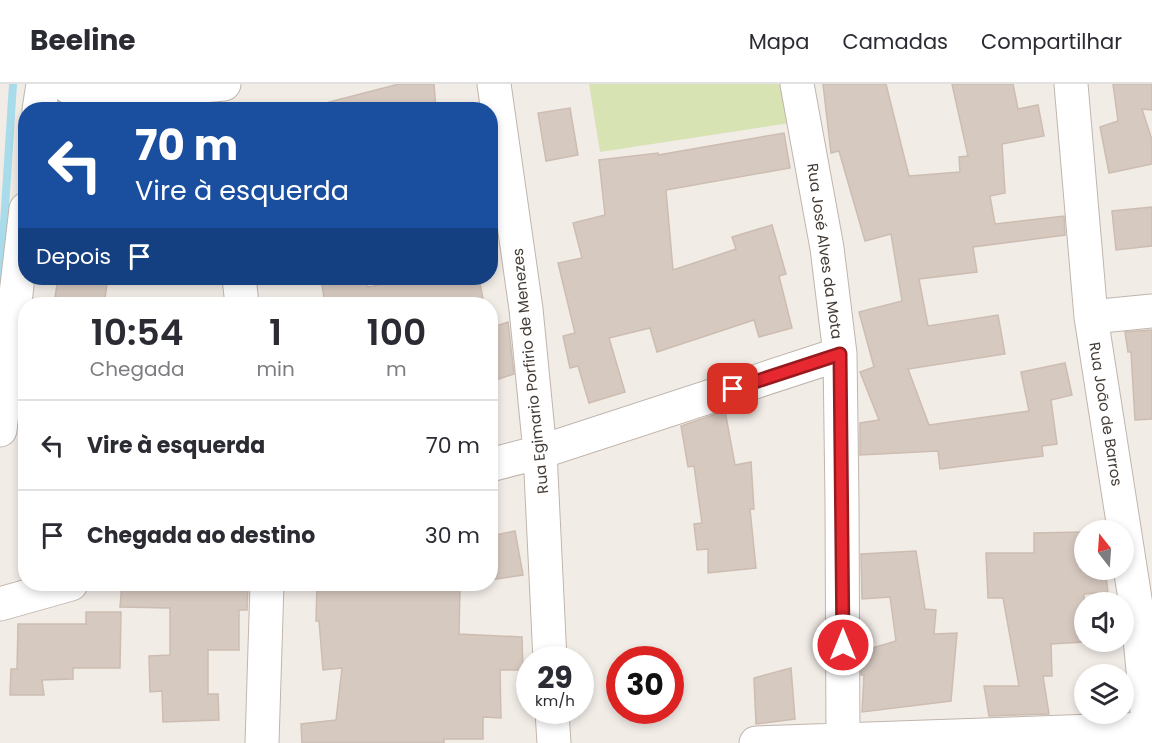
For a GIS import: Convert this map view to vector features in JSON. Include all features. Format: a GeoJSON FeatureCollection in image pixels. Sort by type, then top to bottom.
{"type":"FeatureCollection","features":[{"type":"Feature","properties":{"kind":"street"},"geometry":{"type":"LineString","coordinates":[[40,102],[43,84]]}},
{"type":"Feature","properties":{"kind":"street"},"geometry":{"type":"LineString","coordinates":[[64,84],[77,92],[101,95],[211,91]]}},
{"type":"Feature","properties":{"kind":"street","name":"Rua Egimario Porfirio de Menezes"},"geometry":{"type":"LineString","coordinates":[[494,84],[496,102]]}},
{"type":"Feature","properties":{"kind":"street","name":"Rua José Alves da Mota"},"geometry":{"type":"LineString","coordinates":[[797,84],[827,248],[840,354],[843,742]]}},
{"type":"Feature","properties":{"kind":"street","name":"Rua João de Barros"},"geometry":{"type":"LineString","coordinates":[[1071,84],[1091,317],[1145,617],[1149,736]]}},
{"type":"Feature","properties":{"kind":"street","name":"Rua Egimario Porfirio de Menezes"},"geometry":{"type":"LineString","coordinates":[[498,113],[525,309],[540,452],[549,646]]}},
{"type":"Feature","properties":{"kind":"street"},"geometry":{"type":"LineString","coordinates":[[0,430],[18,277]]}},
{"type":"Feature","properties":{"kind":"street"},"geometry":{"type":"LineString","coordinates":[[1091,317],[1152,311]]}},
{"type":"Feature","properties":{"kind":"street"},"geometry":{"type":"LineString","coordinates":[[498,463],[540,452],[840,354]]}},
{"type":"Feature","properties":{"kind":"street"},"geometry":{"type":"LineString","coordinates":[[0,604],[46,591]]}},
{"type":"Feature","properties":{"kind":"street"},"geometry":{"type":"LineString","coordinates":[[262,743],[267,591]]}},
{"type":"Feature","properties":{"kind":"street"},"geometry":{"type":"LineString","coordinates":[[553,724],[554,743]]}},
{"type":"Feature","properties":{"kind":"street"},"geometry":{"type":"LineString","coordinates":[[756,743],[1149,736]]}},
{"type":"Feature","properties":{"kind":"green space"},"geometry":{"type":"Polygon","coordinates":[[[589,84],[788,84],[796,122],[600,152],[589,84]]]}},
{"type":"Feature","properties":{"kind":"building"},"geometry":{"type":"Polygon","coordinates":[[[399,84],[434,84],[435,102],[329,102],[399,84]]]}},
{"type":"Feature","properties":{"kind":"building"},"geometry":{"type":"Polygon","coordinates":[[[823,84],[886,84],[909,176],[960,172],[959,157],[968,156],[952,84],[1013,84],[1018,109],[1038,105],[1044,136],[1002,144],[1005,193],[990,196],[995,224],[1064,216],[1065,235],[973,247],[977,272],[919,279],[928,326],[998,315],[1005,354],[908,369],[929,425],[1029,411],[1021,372],[1065,363],[1072,395],[1051,400],[1057,444],[1042,446],[1043,456],[940,469],[938,451],[860,455],[860,423],[879,420],[860,372],[874,367],[859,312],[902,301],[891,234],[865,241],[839,151],[831,153],[823,84]]]}},
{"type":"Feature","properties":{"kind":"building"},"geometry":{"type":"Polygon","coordinates":[[[1113,84],[1152,84],[1152,110],[1142,109],[1152,140],[1152,164],[1109,173],[1100,127],[1118,121],[1113,84]]]}},
{"type":"Feature","properties":{"kind":"building"},"geometry":{"type":"Polygon","coordinates":[[[570,108],[578,155],[546,161],[538,113],[570,108]]]}},
{"type":"Feature","properties":{"kind":"building"},"geometry":{"type":"Polygon","coordinates":[[[784,133],[790,168],[666,190],[673,270],[736,249],[732,237],[772,225],[786,274],[779,276],[792,328],[759,337],[754,320],[657,352],[650,328],[609,338],[625,392],[589,403],[578,366],[570,368],[563,336],[575,333],[558,263],[582,258],[573,223],[605,215],[599,160],[658,153],[658,155],[784,133]]]}},
{"type":"Feature","properties":{"kind":"building"},"geometry":{"type":"Polygon","coordinates":[[[1152,207],[1152,246],[1116,250],[1112,211],[1152,207]]]}},
{"type":"Feature","properties":{"kind":"building"},"geometry":{"type":"Polygon","coordinates":[[[57,285],[107,285],[105,297],[55,297],[57,285]]]}},
{"type":"Feature","properties":{"kind":"building"},"geometry":{"type":"Polygon","coordinates":[[[322,285],[368,285],[368,287],[480,285],[483,297],[324,297],[322,285]]]}},
{"type":"Feature","properties":{"kind":"building"},"geometry":{"type":"Polygon","coordinates":[[[508,322],[514,374],[498,379],[498,325],[508,322]]]}},
{"type":"Feature","properties":{"kind":"building"},"geometry":{"type":"Polygon","coordinates":[[[1152,330],[1152,419],[1135,420],[1131,352],[1128,352],[1125,332],[1152,330]]]}},
{"type":"Feature","properties":{"kind":"building"},"geometry":{"type":"Polygon","coordinates":[[[725,411],[735,465],[751,462],[754,509],[750,509],[756,568],[708,573],[708,549],[697,550],[694,524],[702,523],[694,466],[688,467],[681,426],[725,411]]]}},
{"type":"Feature","properties":{"kind":"building"},"geometry":{"type":"Polygon","coordinates":[[[515,531],[523,575],[498,579],[498,534],[515,531]]]}},
{"type":"Feature","properties":{"kind":"building"},"geometry":{"type":"Polygon","coordinates":[[[1074,532],[1074,580],[1106,580],[1108,592],[1074,592],[1074,643],[1051,644],[1052,676],[1043,676],[1049,714],[989,716],[984,686],[1019,686],[1003,598],[988,598],[986,553],[1034,553],[1034,533],[1074,532]]]}},
{"type":"Feature","properties":{"kind":"building"},"geometry":{"type":"Polygon","coordinates":[[[916,551],[925,609],[936,610],[934,634],[957,633],[951,701],[862,712],[864,675],[861,675],[862,651],[896,641],[890,597],[862,599],[861,554],[916,551]]]}},
{"type":"Feature","properties":{"kind":"building"},"geometry":{"type":"Polygon","coordinates":[[[121,591],[248,591],[247,610],[239,610],[239,650],[208,650],[208,694],[218,694],[219,720],[163,722],[162,691],[150,692],[149,656],[170,655],[170,608],[120,607],[121,591]]]}},
{"type":"Feature","properties":{"kind":"building"},"geometry":{"type":"Polygon","coordinates":[[[317,591],[460,591],[459,634],[522,637],[522,646],[516,646],[516,670],[500,670],[501,718],[483,717],[483,739],[444,739],[444,743],[302,743],[301,724],[336,720],[342,668],[323,670],[319,621],[316,621],[317,591]]]}},
{"type":"Feature","properties":{"kind":"building"},"geometry":{"type":"Polygon","coordinates":[[[86,612],[121,612],[120,668],[73,668],[73,679],[42,680],[44,695],[10,695],[11,669],[17,669],[18,624],[86,624],[86,612]]]}},
{"type":"Feature","properties":{"kind":"building"},"geometry":{"type":"Polygon","coordinates":[[[791,668],[795,719],[756,724],[754,678],[791,668]]]}},
{"type":"Feature","properties":{"kind":"waterway"},"geometry":{"type":"LineString","coordinates":[[0,286],[13,84]]}},
{"type":"Feature","properties":{"kind":"route"},"geometry":{"type":"LineString","coordinates":[[733,389],[840,354],[843,645]]}}]}
